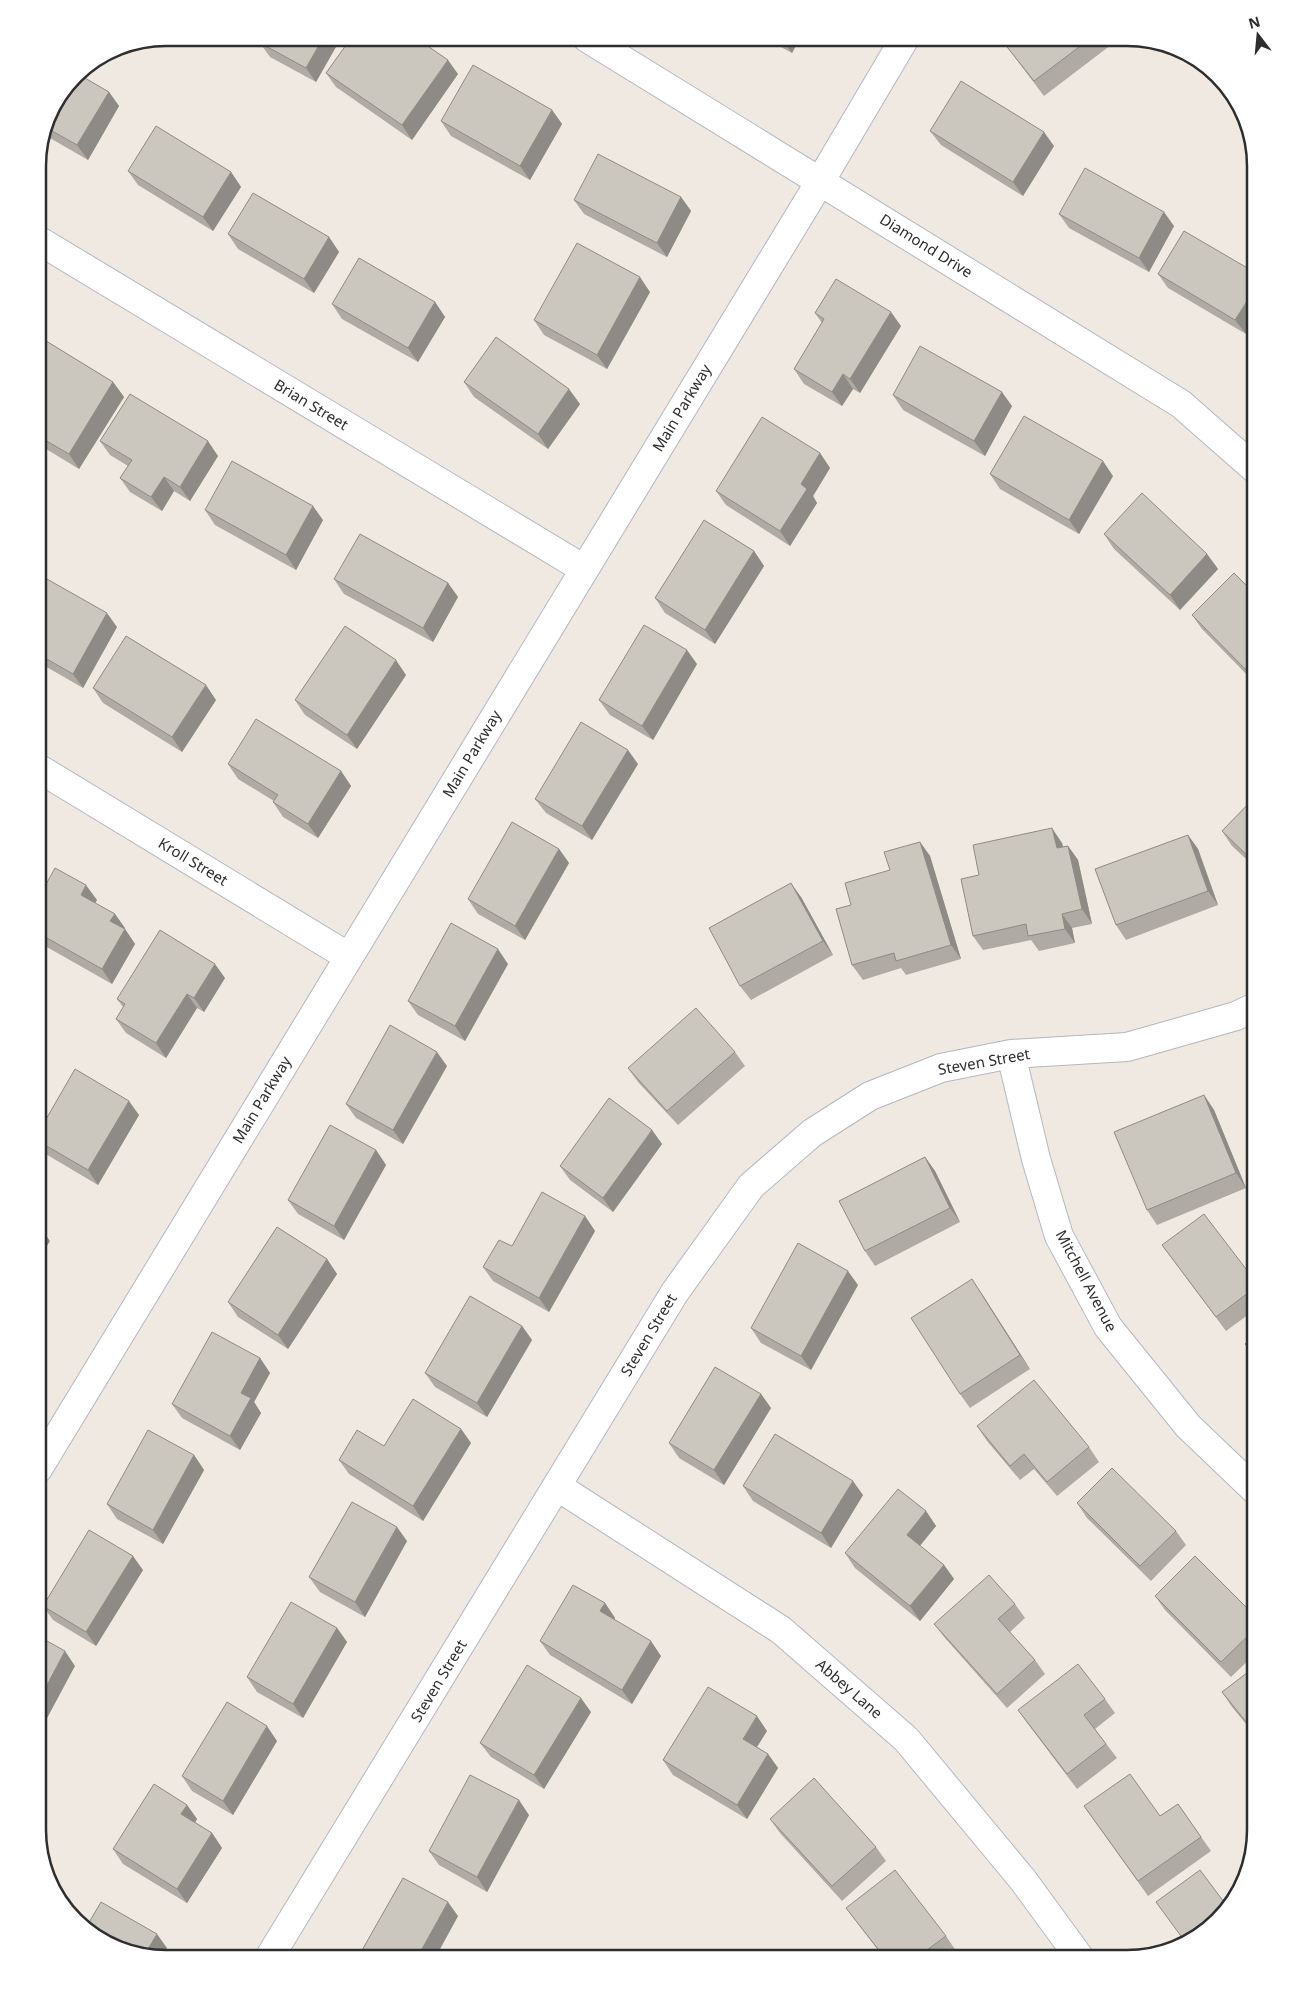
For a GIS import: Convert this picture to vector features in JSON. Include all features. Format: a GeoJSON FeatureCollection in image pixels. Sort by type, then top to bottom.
{"type":"FeatureCollection","features":[{"type":"Feature","properties":{"kind":"street","name":"Diamond Drive"},"geometry":{"type":"LineString","coordinates":[[601,46],[821,180],[1181,404],[1247,461]]}},
{"type":"Feature","properties":{"kind":"street","name":"Main Parkway"},"geometry":{"type":"LineString","coordinates":[[46,1455],[821,180],[900,47]]}},
{"type":"Feature","properties":{"kind":"street","name":"Brian Street"},"geometry":{"type":"LineString","coordinates":[[47,245],[584,569]]}},
{"type":"Feature","properties":{"kind":"street","name":"Kroll Street"},"geometry":{"type":"LineString","coordinates":[[47,773],[349,957]]}},
{"type":"Feature","properties":{"kind":"street","name":"Steven Street"},"geometry":{"type":"LineString","coordinates":[[275,1949],[675,1292],[751,1186],[812,1133],[870,1096],[941,1068],[1011,1054],[1127,1047],[1236,1016],[1247,1011]]}},
{"type":"Feature","properties":{"kind":"street","name":"Mitchell Avenue"},"geometry":{"type":"LineString","coordinates":[[1011,1054],[1036,1159],[1060,1236],[1108,1327],[1188,1426],[1247,1482]]}},
{"type":"Feature","properties":{"kind":"street","name":"Abbey Lane"},"geometry":{"type":"LineString","coordinates":[[558,1487],[781,1630],[906,1739],[1023,1880],[1074,1950]]}},
{"type":"Feature","properties":{"kind":"building"},"geometry":{"type":"Polygon","coordinates":[[[266,46],[318,46],[306,68],[266,46]]]}},
{"type":"Feature","properties":{"kind":"building"},"geometry":{"type":"Polygon","coordinates":[[[345,46],[428,46],[448,60],[402,125],[326,73],[345,46]]]}},
{"type":"Feature","properties":{"kind":"building"},"geometry":{"type":"Polygon","coordinates":[[[1007,47],[1079,47],[1034,81],[1007,47]]]}},
{"type":"Feature","properties":{"kind":"building"},"geometry":{"type":"Polygon","coordinates":[[[473,65],[552,110],[520,166],[441,121],[473,65]]]}},
{"type":"Feature","properties":{"kind":"building"},"geometry":{"type":"Polygon","coordinates":[[[85,78],[109,92],[77,145],[51,131],[62,106],[85,78]]]}},
{"type":"Feature","properties":{"kind":"building"},"geometry":{"type":"Polygon","coordinates":[[[961,81],[1044,132],[1013,182],[930,131],[961,81]]]}},
{"type":"Feature","properties":{"kind":"building"},"geometry":{"type":"Polygon","coordinates":[[[156,126],[231,172],[203,217],[128,171],[156,126]]]}},
{"type":"Feature","properties":{"kind":"building"},"geometry":{"type":"Polygon","coordinates":[[[598,154],[681,197],[657,243],[574,200],[598,154]]]}},
{"type":"Feature","properties":{"kind":"building"},"geometry":{"type":"Polygon","coordinates":[[[1085,168],[1164,212],[1139,258],[1059,214],[1085,168]]]}},
{"type":"Feature","properties":{"kind":"building"},"geometry":{"type":"Polygon","coordinates":[[[253,193],[329,237],[304,279],[228,234],[253,193]]]}},
{"type":"Feature","properties":{"kind":"building"},"geometry":{"type":"Polygon","coordinates":[[[1184,231],[1247,268],[1247,301],[1235,320],[1158,274],[1184,231]]]}},
{"type":"Feature","properties":{"kind":"building"},"geometry":{"type":"Polygon","coordinates":[[[577,243],[640,277],[597,355],[534,320],[577,243]]]}},
{"type":"Feature","properties":{"kind":"building"},"geometry":{"type":"Polygon","coordinates":[[[359,258],[435,302],[408,348],[332,304],[359,258]]]}},
{"type":"Feature","properties":{"kind":"building"},"geometry":{"type":"Polygon","coordinates":[[[836,279],[891,312],[850,379],[843,374],[832,392],[794,369],[824,319],[815,313],[836,279]]]}},
{"type":"Feature","properties":{"kind":"building"},"geometry":{"type":"Polygon","coordinates":[[[496,337],[569,389],[538,434],[464,382],[496,337]]]}},
{"type":"Feature","properties":{"kind":"building"},"geometry":{"type":"Polygon","coordinates":[[[47,341],[113,382],[69,454],[47,441],[47,341]]]}},
{"type":"Feature","properties":{"kind":"building"},"geometry":{"type":"Polygon","coordinates":[[[920,346],[1002,392],[974,441],[893,395],[920,346]]]}},
{"type":"Feature","properties":{"kind":"building"},"geometry":{"type":"Polygon","coordinates":[[[130,394],[208,441],[180,487],[164,477],[151,497],[120,478],[132,460],[100,441],[130,394]]]}},
{"type":"Feature","properties":{"kind":"building"},"geometry":{"type":"Polygon","coordinates":[[[1024,416],[1103,461],[1069,520],[990,474],[1024,416]]]}},
{"type":"Feature","properties":{"kind":"building"},"geometry":{"type":"Polygon","coordinates":[[[762,417],[820,453],[801,484],[807,489],[780,531],[716,491],[762,417]]]}},
{"type":"Feature","properties":{"kind":"building"},"geometry":{"type":"Polygon","coordinates":[[[232,461],[313,506],[286,555],[205,510],[232,461]]]}},
{"type":"Feature","properties":{"kind":"building"},"geometry":{"type":"Polygon","coordinates":[[[1142,493],[1207,554],[1170,595],[1104,534],[1142,493]]]}},
{"type":"Feature","properties":{"kind":"building"},"geometry":{"type":"Polygon","coordinates":[[[704,520],[754,551],[705,630],[655,598],[704,520]]]}},
{"type":"Feature","properties":{"kind":"building"},"geometry":{"type":"Polygon","coordinates":[[[360,534],[448,583],[423,628],[334,579],[360,534]]]}},
{"type":"Feature","properties":{"kind":"building"},"geometry":{"type":"Polygon","coordinates":[[[1234,573],[1247,586],[1247,671],[1192,615],[1234,573]]]}},
{"type":"Feature","properties":{"kind":"building"},"geometry":{"type":"Polygon","coordinates":[[[47,579],[107,613],[73,674],[47,659],[47,579]]]}},
{"type":"Feature","properties":{"kind":"building"},"geometry":{"type":"Polygon","coordinates":[[[644,625],[687,650],[642,726],[599,700],[644,625]]]}},
{"type":"Feature","properties":{"kind":"building"},"geometry":{"type":"Polygon","coordinates":[[[345,626],[396,660],[347,735],[295,700],[345,626]]]}},
{"type":"Feature","properties":{"kind":"building"},"geometry":{"type":"Polygon","coordinates":[[[126,636],[206,685],[172,737],[93,688],[126,636]]]}},
{"type":"Feature","properties":{"kind":"building"},"geometry":{"type":"Polygon","coordinates":[[[256,719],[341,771],[308,824],[273,802],[278,795],[228,764],[256,719]]]}},
{"type":"Feature","properties":{"kind":"building"},"geometry":{"type":"Polygon","coordinates":[[[581,722],[628,750],[582,826],[535,799],[581,722]]]}},
{"type":"Feature","properties":{"kind":"building"},"geometry":{"type":"Polygon","coordinates":[[[1247,805],[1247,855],[1222,831],[1247,805]]]}},
{"type":"Feature","properties":{"kind":"building"},"geometry":{"type":"Polygon","coordinates":[[[512,822],[559,849],[515,926],[468,899],[512,822]]]}},
{"type":"Feature","properties":{"kind":"building"},"geometry":{"type":"Polygon","coordinates":[[[1052,828],[1057,848],[1068,846],[1082,909],[1062,914],[1065,929],[1028,936],[1026,924],[973,936],[961,879],[979,875],[973,845],[1052,828]]]}},
{"type":"Feature","properties":{"kind":"building"},"geometry":{"type":"Polygon","coordinates":[[[1188,835],[1208,891],[1116,925],[1095,869],[1188,835]]]}},
{"type":"Feature","properties":{"kind":"building"},"geometry":{"type":"Polygon","coordinates":[[[920,842],[951,945],[896,961],[894,953],[852,965],[836,909],[851,905],[845,883],[890,870],[884,852],[920,842]]]}},
{"type":"Feature","properties":{"kind":"building"},"geometry":{"type":"Polygon","coordinates":[[[55,868],[86,885],[81,895],[115,914],[110,921],[125,929],[102,969],[47,938],[47,883],[55,868]]]}},
{"type":"Feature","properties":{"kind":"building"},"geometry":{"type":"Polygon","coordinates":[[[791,883],[823,941],[740,986],[709,928],[791,883]]]}},
{"type":"Feature","properties":{"kind":"building"},"geometry":{"type":"Polygon","coordinates":[[[451,923],[498,949],[455,1026],[408,1001],[451,923]]]}},
{"type":"Feature","properties":{"kind":"building"},"geometry":{"type":"Polygon","coordinates":[[[160,930],[215,964],[194,998],[187,994],[156,1043],[116,1019],[125,1004],[117,999],[160,930]]]}},
{"type":"Feature","properties":{"kind":"building"},"geometry":{"type":"Polygon","coordinates":[[[696,1008],[735,1052],[667,1111],[628,1068],[696,1008]]]}},
{"type":"Feature","properties":{"kind":"building"},"geometry":{"type":"Polygon","coordinates":[[[390,1025],[437,1052],[393,1130],[346,1104],[390,1025]]]}},
{"type":"Feature","properties":{"kind":"building"},"geometry":{"type":"Polygon","coordinates":[[[75,1069],[129,1101],[88,1170],[46,1146],[46,1118],[75,1069]]]}},
{"type":"Feature","properties":{"kind":"building"},"geometry":{"type":"Polygon","coordinates":[[[1204,1095],[1236,1173],[1147,1210],[1114,1132],[1204,1095]]]}},
{"type":"Feature","properties":{"kind":"building"},"geometry":{"type":"Polygon","coordinates":[[[609,1098],[652,1130],[603,1198],[560,1166],[609,1098]]]}},
{"type":"Feature","properties":{"kind":"building"},"geometry":{"type":"Polygon","coordinates":[[[330,1125],[376,1150],[334,1226],[288,1200],[330,1125]]]}},
{"type":"Feature","properties":{"kind":"building"},"geometry":{"type":"Polygon","coordinates":[[[925,1157],[950,1208],[865,1251],[839,1201],[925,1157]]]}},
{"type":"Feature","properties":{"kind":"building"},"geometry":{"type":"Polygon","coordinates":[[[542,1192],[585,1216],[539,1298],[483,1267],[499,1240],[512,1246],[542,1192]]]}},
{"type":"Feature","properties":{"kind":"building"},"geometry":{"type":"Polygon","coordinates":[[[1204,1214],[1247,1270],[1247,1294],[1216,1317],[1162,1245],[1204,1214]]]}},
{"type":"Feature","properties":{"kind":"building"},"geometry":{"type":"Polygon","coordinates":[[[277,1227],[327,1259],[278,1335],[228,1302],[277,1227]]]}},
{"type":"Feature","properties":{"kind":"building"},"geometry":{"type":"Polygon","coordinates":[[[798,1243],[848,1271],[801,1356],[751,1328],[798,1243]]]}},
{"type":"Feature","properties":{"kind":"building"},"geometry":{"type":"Polygon","coordinates":[[[972,1279],[1020,1355],[960,1394],[911,1318],[972,1279]]]}},
{"type":"Feature","properties":{"kind":"building"},"geometry":{"type":"Polygon","coordinates":[[[470,1296],[522,1326],[477,1403],[425,1373],[470,1296]]]}},
{"type":"Feature","properties":{"kind":"building"},"geometry":{"type":"Polygon","coordinates":[[[212,1332],[260,1358],[241,1393],[251,1398],[230,1436],[172,1404],[212,1332]]]}},
{"type":"Feature","properties":{"kind":"building"},"geometry":{"type":"Polygon","coordinates":[[[715,1367],[761,1394],[714,1470],[669,1443],[715,1367]]]}},
{"type":"Feature","properties":{"kind":"building"},"geometry":{"type":"Polygon","coordinates":[[[1034,1380],[1089,1447],[1047,1482],[1024,1454],[1010,1466],[977,1426],[1034,1380]]]}},
{"type":"Feature","properties":{"kind":"building"},"geometry":{"type":"Polygon","coordinates":[[[413,1399],[461,1429],[413,1506],[339,1460],[357,1430],[384,1446],[413,1399]]]}},
{"type":"Feature","properties":{"kind":"building"},"geometry":{"type":"Polygon","coordinates":[[[148,1430],[194,1455],[153,1530],[107,1504],[148,1430]]]}},
{"type":"Feature","properties":{"kind":"building"},"geometry":{"type":"Polygon","coordinates":[[[775,1434],[853,1481],[821,1533],[743,1486],[775,1434]]]}},
{"type":"Feature","properties":{"kind":"building"},"geometry":{"type":"Polygon","coordinates":[[[1112,1468],[1176,1531],[1140,1566],[1077,1503],[1112,1468]]]}},
{"type":"Feature","properties":{"kind":"building"},"geometry":{"type":"Polygon","coordinates":[[[898,1489],[926,1511],[907,1535],[944,1565],[910,1606],[845,1553],[898,1489]]]}},
{"type":"Feature","properties":{"kind":"building"},"geometry":{"type":"Polygon","coordinates":[[[352,1502],[397,1527],[355,1602],[309,1577],[352,1502]]]}},
{"type":"Feature","properties":{"kind":"building"},"geometry":{"type":"Polygon","coordinates":[[[89,1530],[133,1556],[86,1632],[46,1608],[46,1601],[89,1530]]]}},
{"type":"Feature","properties":{"kind":"building"},"geometry":{"type":"Polygon","coordinates":[[[1195,1556],[1247,1608],[1247,1637],[1221,1662],[1155,1596],[1195,1556]]]}},
{"type":"Feature","properties":{"kind":"building"},"geometry":{"type":"Polygon","coordinates":[[[989,1575],[1015,1604],[998,1619],[1035,1660],[997,1694],[934,1624],[989,1575]]]}},
{"type":"Feature","properties":{"kind":"building"},"geometry":{"type":"Polygon","coordinates":[[[573,1585],[605,1603],[600,1611],[651,1641],[622,1690],[540,1641],[573,1585]]]}},
{"type":"Feature","properties":{"kind":"building"},"geometry":{"type":"Polygon","coordinates":[[[291,1602],[337,1628],[293,1704],[247,1677],[291,1602]]]}},
{"type":"Feature","properties":{"kind":"building"},"geometry":{"type":"Polygon","coordinates":[[[46,1641],[65,1651],[46,1687],[46,1641]]]}},
{"type":"Feature","properties":{"kind":"building"},"geometry":{"type":"Polygon","coordinates":[[[1078,1664],[1105,1699],[1084,1715],[1106,1744],[1067,1774],[1018,1710],[1078,1664]]]}},
{"type":"Feature","properties":{"kind":"building"},"geometry":{"type":"Polygon","coordinates":[[[527,1665],[581,1698],[534,1775],[480,1743],[527,1665]]]}},
{"type":"Feature","properties":{"kind":"building"},"geometry":{"type":"Polygon","coordinates":[[[1247,1673],[1247,1723],[1222,1692],[1247,1673]]]}},
{"type":"Feature","properties":{"kind":"building"},"geometry":{"type":"Polygon","coordinates":[[[708,1687],[757,1716],[743,1739],[768,1754],[737,1805],[663,1760],[708,1687]]]}},
{"type":"Feature","properties":{"kind":"building"},"geometry":{"type":"Polygon","coordinates":[[[227,1702],[267,1726],[223,1801],[182,1776],[227,1702]]]}},
{"type":"Feature","properties":{"kind":"building"},"geometry":{"type":"Polygon","coordinates":[[[1130,1774],[1160,1816],[1178,1804],[1201,1837],[1138,1881],[1084,1806],[1130,1774]]]}},
{"type":"Feature","properties":{"kind":"building"},"geometry":{"type":"Polygon","coordinates":[[[470,1775],[519,1800],[477,1877],[429,1851],[470,1775]]]}},
{"type":"Feature","properties":{"kind":"building"},"geometry":{"type":"Polygon","coordinates":[[[814,1778],[876,1847],[832,1886],[770,1819],[814,1778]]]}},
{"type":"Feature","properties":{"kind":"building"},"geometry":{"type":"Polygon","coordinates":[[[154,1784],[187,1805],[181,1814],[212,1833],[177,1889],[113,1849],[154,1784]]]}},
{"type":"Feature","properties":{"kind":"building"},"geometry":{"type":"Polygon","coordinates":[[[895,1870],[946,1936],[927,1950],[879,1950],[846,1908],[895,1870]]]}},
{"type":"Feature","properties":{"kind":"building"},"geometry":{"type":"Polygon","coordinates":[[[1200,1870],[1223,1901],[1212,1915],[1181,1937],[1156,1902],[1200,1870]]]}},
{"type":"Feature","properties":{"kind":"building"},"geometry":{"type":"Polygon","coordinates":[[[403,1878],[448,1902],[422,1949],[363,1949],[403,1878]]]}},
{"type":"Feature","properties":{"kind":"building"},"geometry":{"type":"Polygon","coordinates":[[[101,1902],[157,1934],[148,1948],[120,1941],[89,1922],[101,1902]]]}}]}
